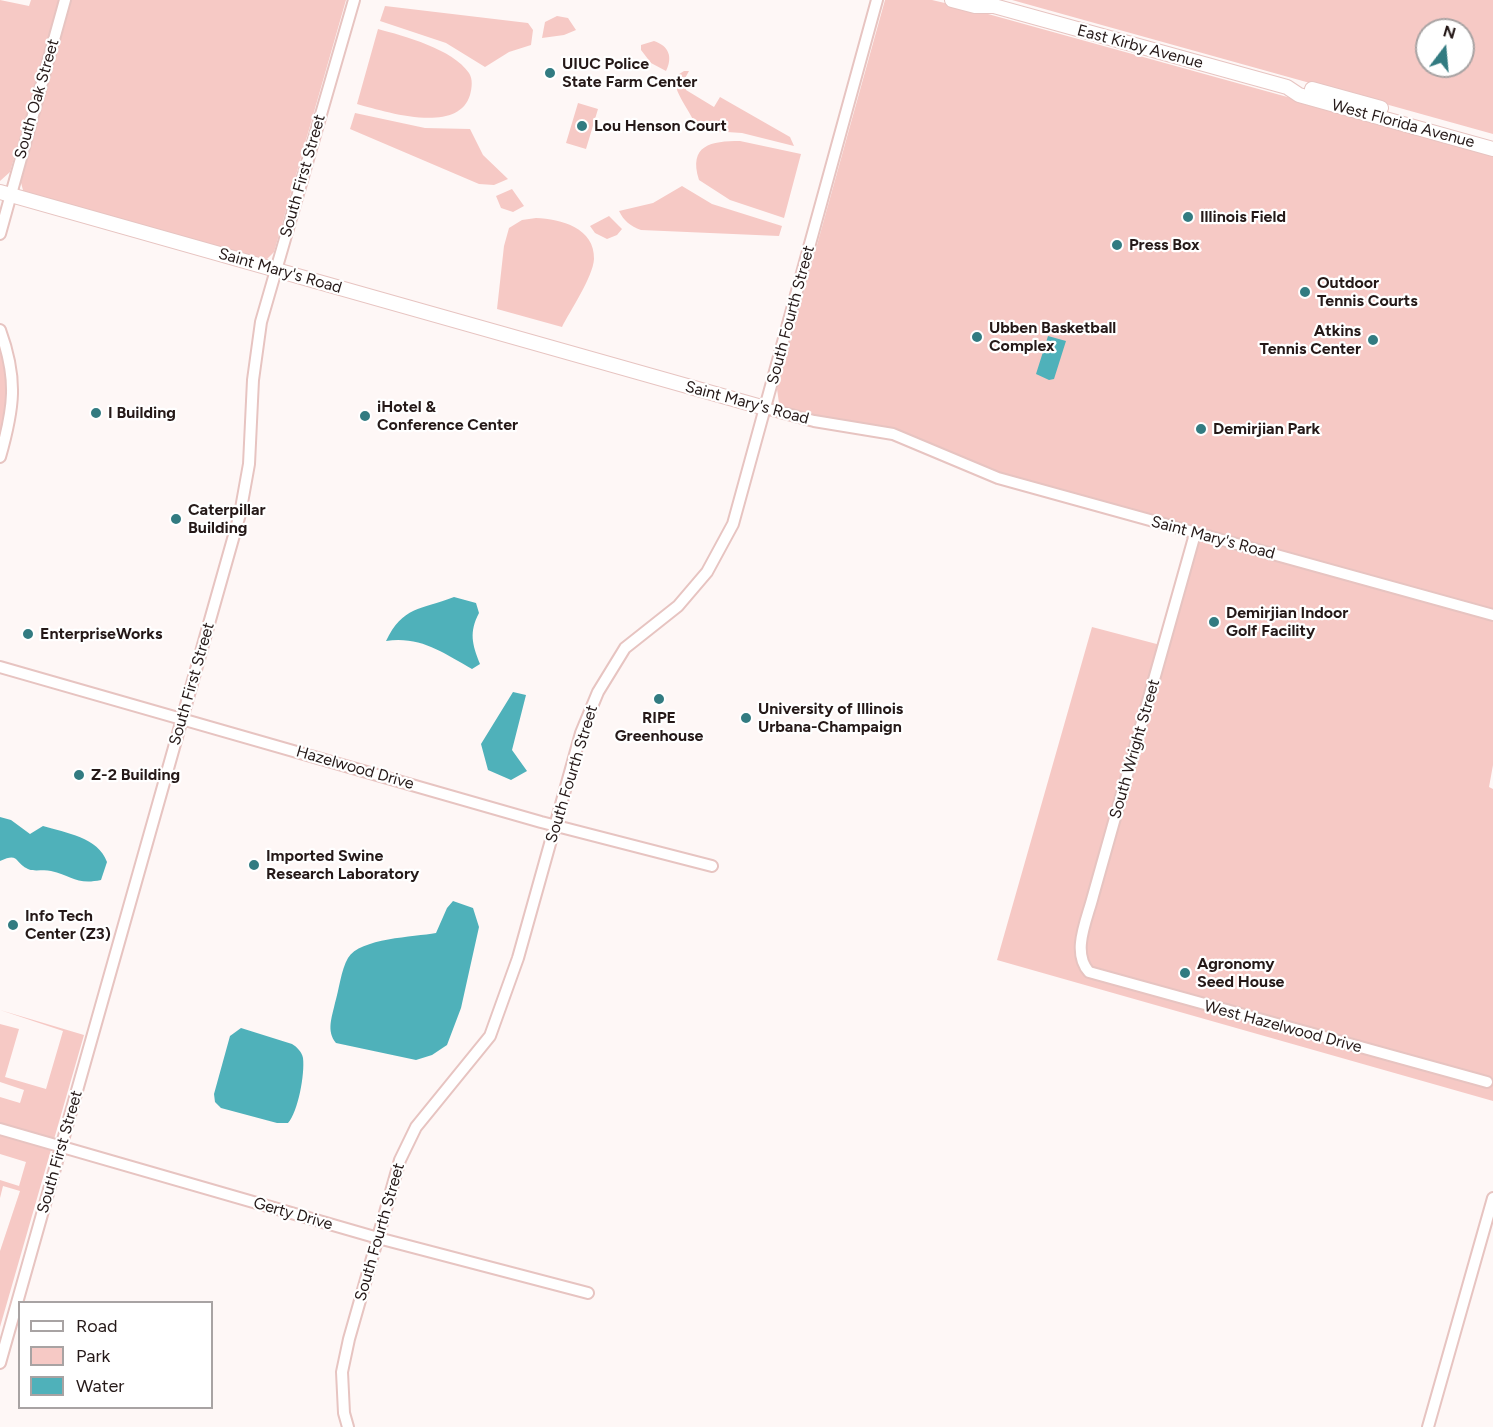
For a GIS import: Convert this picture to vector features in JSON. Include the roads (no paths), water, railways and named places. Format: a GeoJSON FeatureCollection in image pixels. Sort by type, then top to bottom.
{"type":"FeatureCollection","features":[{"type":"Feature","properties":{"kind":"main road","name":"East Kirby Avenue"},"geometry":{"type":"LineString","coordinates":[[952,0],[975,6],[988,3],[1313,94]]}},
{"type":"Feature","properties":{"kind":"main road","name":"West Florida Avenue"},"geometry":{"type":"LineString","coordinates":[[1313,94],[1493,139]]}},
{"type":"Feature","properties":{"kind":"main road","name":"West Florida Avenue"},"geometry":{"type":"LineString","coordinates":[[1313,94],[1493,149]]}},
{"type":"Feature","properties":{"kind":"main road","name":"Saint Mary's Road"},"geometry":{"type":"LineString","coordinates":[[5,193],[765,408]]}},
{"type":"Feature","properties":{"kind":"street","name":"South Oak Street"},"geometry":{"type":"LineString","coordinates":[[0,234],[5,193],[65,0]]}},
{"type":"Feature","properties":{"kind":"street","name":"South First Street"},"geometry":{"type":"LineString","coordinates":[[0,1363],[246,488],[258,335],[354,0]]}},
{"type":"Feature","properties":{"kind":"street","name":"South Fourth Street"},"geometry":{"type":"LineString","coordinates":[[348,1427],[344,1413],[342,1372],[400,1160],[416,1127],[490,1036],[518,958],[581,733],[598,692],[625,648],[678,606],[707,572],[733,524],[877,0]]}},
{"type":"Feature","properties":{"kind":"street"},"geometry":{"type":"LineString","coordinates":[[0,330],[10,362],[14,390],[10,421],[0,457]]}},
{"type":"Feature","properties":{"kind":"street","name":"Saint Mary's Road"},"geometry":{"type":"LineString","coordinates":[[765,408],[814,421],[893,434],[998,478],[1493,615]]}},
{"type":"Feature","properties":{"kind":"street","name":"South Wright Street"},"geometry":{"type":"LineString","coordinates":[[1082,964],[1081,943],[1093,896],[1195,534]]}},
{"type":"Feature","properties":{"kind":"street","name":"Hazelwood Drive"},"geometry":{"type":"LineString","coordinates":[[0,667],[555,826],[711,866]]}},
{"type":"Feature","properties":{"kind":"street","name":"West Hazelwood Drive"},"geometry":{"type":"LineString","coordinates":[[1082,964],[1089,972],[1176,998],[1487,1082]]}},
{"type":"Feature","properties":{"kind":"street","name":"Gerty Drive"},"geometry":{"type":"LineString","coordinates":[[0,1129],[378,1238],[588,1293]]}},
{"type":"Feature","properties":{"kind":"street"},"geometry":{"type":"LineString","coordinates":[[1428,1427],[1493,1198]]}},
{"type":"Feature","properties":{"kind":"water"},"geometry":{"type":"Polygon","coordinates":[[[1048,336],[1066,341],[1054,379],[1049,380],[1036,374],[1048,336]]]}},
{"type":"Feature","properties":{"kind":"water"},"geometry":{"type":"Polygon","coordinates":[[[454,597],[476,603],[479,613],[474,626],[473,638],[480,664],[472,669],[421,643],[386,641],[392,630],[406,615],[422,607],[454,597]]]}},
{"type":"Feature","properties":{"kind":"water"},"geometry":{"type":"Polygon","coordinates":[[[513,692],[526,695],[512,750],[527,771],[511,780],[488,770],[481,744],[513,692]]]}},
{"type":"Feature","properties":{"kind":"water"},"geometry":{"type":"Polygon","coordinates":[[[0,817],[11,820],[30,834],[43,826],[89,841],[103,854],[107,862],[101,880],[80,881],[51,871],[30,870],[10,857],[0,861],[0,817]]]}},
{"type":"Feature","properties":{"kind":"water"},"geometry":{"type":"Polygon","coordinates":[[[453,901],[473,908],[479,927],[461,1008],[447,1045],[432,1055],[416,1060],[336,1043],[331,1034],[332,1013],[348,958],[354,951],[375,942],[436,933],[447,908],[453,901]]]}},
{"type":"Feature","properties":{"kind":"water"},"geometry":{"type":"Polygon","coordinates":[[[241,1028],[292,1044],[302,1054],[303,1073],[300,1092],[292,1118],[288,1123],[277,1123],[221,1108],[215,1102],[214,1094],[230,1036],[241,1028]]]}},
{"type":"Feature","properties":{"kind":"place","name":"UIUC Police State Farm Center"},"geometry":{"type":"Point","coordinates":[550,73]}},
{"type":"Feature","properties":{"kind":"place","name":"Lou Henson Court"},"geometry":{"type":"Point","coordinates":[582,126]}},
{"type":"Feature","properties":{"kind":"place","name":"Illinois Field"},"geometry":{"type":"Point","coordinates":[1188,217]}},
{"type":"Feature","properties":{"kind":"place","name":"Press Box"},"geometry":{"type":"Point","coordinates":[1117,245]}},
{"type":"Feature","properties":{"kind":"place","name":"Outdoor Tennis Courts"},"geometry":{"type":"Point","coordinates":[1305,292]}},
{"type":"Feature","properties":{"kind":"place","name":"Ubben Basketball Complex"},"geometry":{"type":"Point","coordinates":[977,337]}},
{"type":"Feature","properties":{"kind":"place","name":"Atkins Tennis Center"},"geometry":{"type":"Point","coordinates":[1373,340]}},
{"type":"Feature","properties":{"kind":"place","name":"I Building"},"geometry":{"type":"Point","coordinates":[96,413]}},
{"type":"Feature","properties":{"kind":"place","name":"iHotel & Conference Center"},"geometry":{"type":"Point","coordinates":[365,416]}},
{"type":"Feature","properties":{"kind":"place","name":"Demirjian Park"},"geometry":{"type":"Point","coordinates":[1201,429]}},
{"type":"Feature","properties":{"kind":"place","name":"Caterpillar Building"},"geometry":{"type":"Point","coordinates":[176,519]}},
{"type":"Feature","properties":{"kind":"place","name":"Demirjian Indoor Golf Facility"},"geometry":{"type":"Point","coordinates":[1214,622]}},
{"type":"Feature","properties":{"kind":"place","name":"EnterpriseWorks"},"geometry":{"type":"Point","coordinates":[28,634]}},
{"type":"Feature","properties":{"kind":"place","name":"RIPE Greenhouse"},"geometry":{"type":"Point","coordinates":[659,699]}},
{"type":"Feature","properties":{"kind":"place","name":"University of Illinois Urbana-Champaign"},"geometry":{"type":"Point","coordinates":[746,718]}},
{"type":"Feature","properties":{"kind":"place","name":"Z-2 Building"},"geometry":{"type":"Point","coordinates":[79,775]}},
{"type":"Feature","properties":{"kind":"place","name":"Imported Swine Research Laboratory"},"geometry":{"type":"Point","coordinates":[254,865]}},
{"type":"Feature","properties":{"kind":"place","name":"Info Tech Center (Z3)"},"geometry":{"type":"Point","coordinates":[13,925]}},
{"type":"Feature","properties":{"kind":"place","name":"Agronomy Seed House"},"geometry":{"type":"Point","coordinates":[1185,973]}}]}
